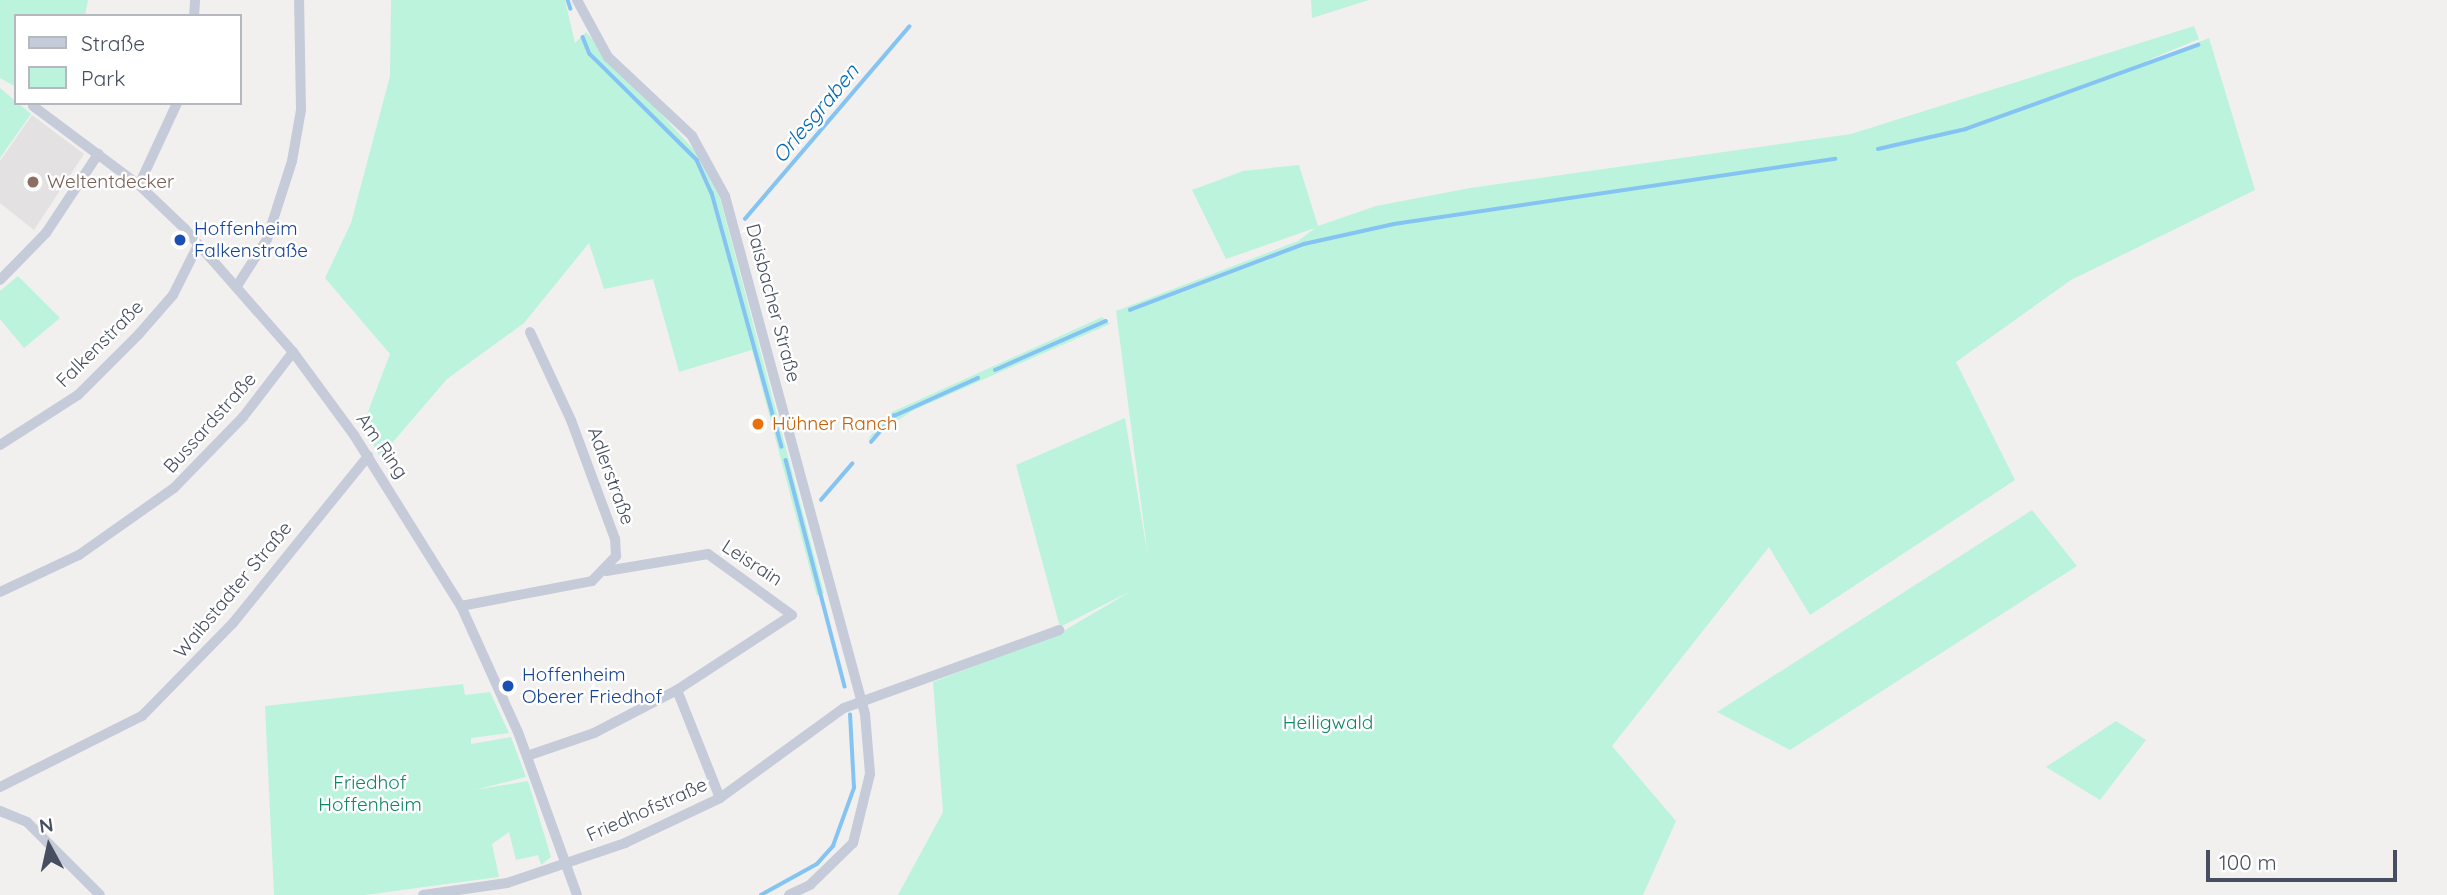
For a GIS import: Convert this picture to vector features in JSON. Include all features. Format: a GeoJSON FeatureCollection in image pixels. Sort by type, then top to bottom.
{"type":"FeatureCollection","features":[{"type":"Feature","properties":{"kind":"street"},"geometry":{"type":"LineString","coordinates":[[237,286],[267,239],[292,161],[301,110],[299,0]]}},
{"type":"Feature","properties":{"kind":"street","name":"Daisbacher Straße"},"geometry":{"type":"LineString","coordinates":[[577,0],[608,57],[692,136],[721,187],[861,701],[870,774],[853,843],[810,885],[789,895]]}},
{"type":"Feature","properties":{"kind":"street"},"geometry":{"type":"LineString","coordinates":[[139,185],[176,105]]}},
{"type":"Feature","properties":{"kind":"street","name":"Am Ring"},"geometry":{"type":"LineString","coordinates":[[33,106],[139,185],[198,245],[293,352],[368,456],[461,606],[527,756],[577,895]]}},
{"type":"Feature","properties":{"kind":"street"},"geometry":{"type":"LineString","coordinates":[[0,281],[46,233],[98,153]]}},
{"type":"Feature","properties":{"kind":"street","name":"Falkenstraße"},"geometry":{"type":"LineString","coordinates":[[0,445],[78,395],[130,343],[173,295],[198,245]]}},
{"type":"Feature","properties":{"kind":"street","name":"Adlerstraße"},"geometry":{"type":"LineString","coordinates":[[530,332],[615,539],[616,556],[606,571]]}},
{"type":"Feature","properties":{"kind":"street","name":"Bussardstraße"},"geometry":{"type":"LineString","coordinates":[[0,592],[79,555],[174,488],[243,417],[293,352]]}},
{"type":"Feature","properties":{"kind":"street","name":"Waibstadter Straße"},"geometry":{"type":"LineString","coordinates":[[0,787],[142,716],[233,623],[368,456]]}},
{"type":"Feature","properties":{"kind":"street","name":"Leisrain"},"geometry":{"type":"LineString","coordinates":[[606,571],[708,554],[792,615],[677,690]]}},
{"type":"Feature","properties":{"kind":"street"},"geometry":{"type":"LineString","coordinates":[[461,606],[521,599],[606,571]]}},
{"type":"Feature","properties":{"kind":"street"},"geometry":{"type":"LineString","coordinates":[[861,701],[1059,630]]}},
{"type":"Feature","properties":{"kind":"street"},"geometry":{"type":"LineString","coordinates":[[527,756],[594,733],[677,690],[720,798]]}},
{"type":"Feature","properties":{"kind":"street","name":"Friedhofstraße"},"geometry":{"type":"LineString","coordinates":[[423,895],[508,883],[567,862],[720,798],[861,701]]}},
{"type":"Feature","properties":{"kind":"street"},"geometry":{"type":"LineString","coordinates":[[0,811],[27,822],[100,895]]}},
{"type":"Feature","properties":{"kind":"shaded area","name":"Weltentdecker"},"geometry":{"type":"Polygon","coordinates":[[[32,115],[84,154],[34,230],[0,203],[0,161],[32,115]]]}},
{"type":"Feature","properties":{"kind":"green space"},"geometry":{"type":"Polygon","coordinates":[[[0,0],[88,0],[85,14],[14,14],[14,86],[0,78],[0,0]]]}},
{"type":"Feature","properties":{"kind":"green space"},"geometry":{"type":"Polygon","coordinates":[[[391,0],[565,0],[575,43],[586,32],[695,151],[720,198],[824,593],[817,596],[752,350],[679,372],[653,279],[604,289],[589,243],[524,323],[447,379],[380,457],[368,435],[380,421],[373,428],[366,417],[390,354],[325,278],[351,223],[390,76],[391,0]]]}},
{"type":"Feature","properties":{"kind":"green space"},"geometry":{"type":"Polygon","coordinates":[[[1311,0],[1369,0],[1312,18],[1311,0]]]}},
{"type":"Feature","properties":{"kind":"green space","name":"Heiligwald"},"geometry":{"type":"Polygon","coordinates":[[[2194,26],[2199,39],[2077,90],[2209,38],[2255,190],[2071,280],[1956,362],[2015,480],[1810,615],[1769,547],[1612,746],[1676,821],[1643,895],[898,895],[943,812],[933,682],[1060,633],[1133,590],[1060,627],[1016,465],[1125,418],[1148,557],[1116,311],[1298,241],[1315,228],[1226,259],[1192,190],[1243,171],[1299,165],[1318,226],[1376,206],[1470,188],[1851,134],[2194,26]]]}},
{"type":"Feature","properties":{"kind":"green space"},"geometry":{"type":"Polygon","coordinates":[[[0,88],[14,100],[14,105],[20,105],[31,114],[0,158],[0,88]]]}},
{"type":"Feature","properties":{"kind":"green space"},"geometry":{"type":"Polygon","coordinates":[[[18,276],[60,318],[24,348],[0,319],[0,291],[18,276]]]}},
{"type":"Feature","properties":{"kind":"green space"},"geometry":{"type":"Polygon","coordinates":[[[1102,317],[1110,324],[914,410],[867,440],[892,412],[1102,317]]]}},
{"type":"Feature","properties":{"kind":"green space"},"geometry":{"type":"Polygon","coordinates":[[[2032,510],[2077,566],[1790,750],[1717,712],[2032,510]]]}},
{"type":"Feature","properties":{"kind":"green space","name":"Friedhof Hoffenheim"},"geometry":{"type":"Polygon","coordinates":[[[463,684],[465,695],[490,692],[509,733],[471,738],[471,744],[511,737],[526,777],[475,790],[528,781],[551,857],[541,865],[538,855],[516,860],[509,832],[492,844],[499,877],[365,895],[274,895],[265,706],[463,684]]]}},
{"type":"Feature","properties":{"kind":"green space"},"geometry":{"type":"Polygon","coordinates":[[[2116,721],[2146,740],[2100,800],[2046,767],[2116,721]]]}},
{"type":"Feature","properties":{"kind":"waterway"},"geometry":{"type":"LineString","coordinates":[[568,0],[571,9]]}},
{"type":"Feature","properties":{"kind":"waterway","name":"Orlesgraben"},"geometry":{"type":"LineString","coordinates":[[745,219],[909,27]]}},
{"type":"Feature","properties":{"kind":"waterway"},"geometry":{"type":"LineString","coordinates":[[583,37],[590,54],[697,160],[712,193],[782,447]]}},
{"type":"Feature","properties":{"kind":"waterway"},"geometry":{"type":"LineString","coordinates":[[1878,149],[1966,129],[2198,45]]}},
{"type":"Feature","properties":{"kind":"waterway"},"geometry":{"type":"LineString","coordinates":[[1130,310],[1304,244],[1394,224],[1835,159]]}},
{"type":"Feature","properties":{"kind":"waterway"},"geometry":{"type":"LineString","coordinates":[[995,370],[1106,321]]}},
{"type":"Feature","properties":{"kind":"waterway"},"geometry":{"type":"LineString","coordinates":[[871,442],[894,416],[978,378]]}},
{"type":"Feature","properties":{"kind":"waterway"},"geometry":{"type":"LineString","coordinates":[[786,460],[845,686]]}},
{"type":"Feature","properties":{"kind":"waterway"},"geometry":{"type":"LineString","coordinates":[[821,500],[852,464]]}},
{"type":"Feature","properties":{"kind":"waterway"},"geometry":{"type":"LineString","coordinates":[[761,895],[817,864],[833,846],[854,788],[850,715]]}},
{"type":"Feature","properties":{"kind":"place","name":"Weltentdecker"},"geometry":{"type":"Point","coordinates":[33,182]}},
{"type":"Feature","properties":{"kind":"place","name":"Hoffenheim Falkenstraße"},"geometry":{"type":"Point","coordinates":[180,240]}},
{"type":"Feature","properties":{"kind":"place","name":"Hühner Ranch"},"geometry":{"type":"Point","coordinates":[758,424]}},
{"type":"Feature","properties":{"kind":"place","name":"Hoffenheim Oberer Friedhof"},"geometry":{"type":"Point","coordinates":[508,686]}}]}
